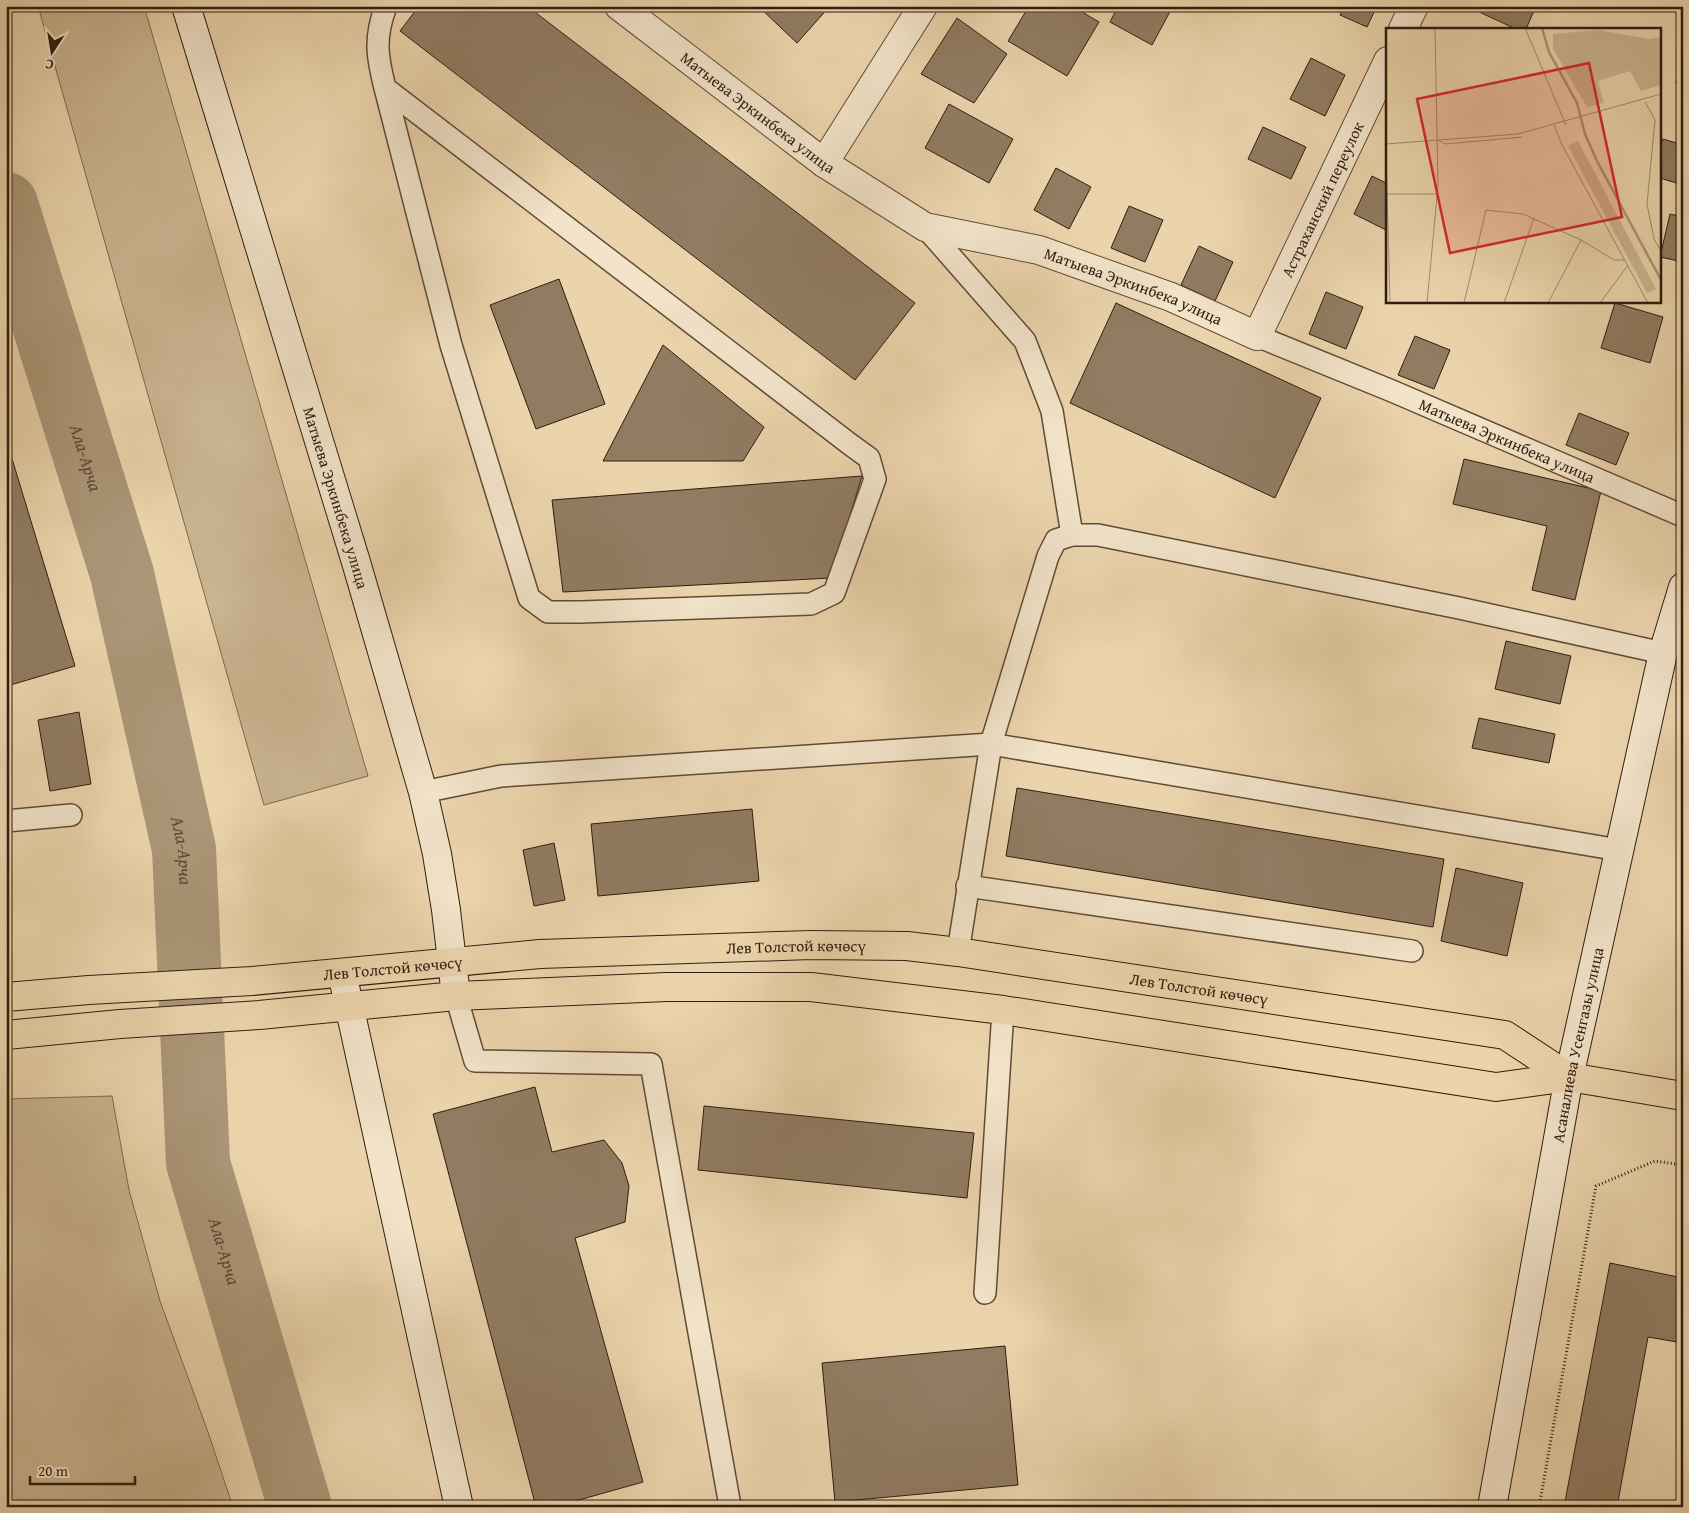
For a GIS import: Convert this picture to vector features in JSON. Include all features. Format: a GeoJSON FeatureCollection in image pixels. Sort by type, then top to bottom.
{"type":"FeatureCollection","features":[{"type":"Feature","properties":{"kind":"main road","name":"Матыева Эркинбека улица"},"geometry":{"type":"LineString","coordinates":[[186,6],[356,562],[423,792],[437,854],[456,996]]}},
{"type":"Feature","properties":{"kind":"main road","name":"Матыева Эркинбека улица"},"geometry":{"type":"LineString","coordinates":[[619,6],[824,164],[926,228],[1039,250],[1171,297],[1257,336]]}},
{"type":"Feature","properties":{"kind":"main road"},"geometry":{"type":"LineString","coordinates":[[824,164],[922,6]]}},
{"type":"Feature","properties":{"kind":"main road"},"geometry":{"type":"LineString","coordinates":[[1403,28],[1414,6]]}},
{"type":"Feature","properties":{"kind":"main road","name":"Астраханский переулок"},"geometry":{"type":"LineString","coordinates":[[1257,336],[1386,65]]}},
{"type":"Feature","properties":{"kind":"main road","name":"Асаналиева Усенгазы улица"},"geometry":{"type":"LineString","coordinates":[[1492,1507],[1570,1077],[1618,850],[1663,653],[1683,587]]}},
{"type":"Feature","properties":{"kind":"main road","name":"Лев Толстой көчөсү"},"geometry":{"type":"LineString","coordinates":[[6,997],[89,990],[252,981],[540,954],[811,945],[907,946],[958,952],[1505,1035],[1570,1077]]}},
{"type":"Feature","properties":{"kind":"main road"},"geometry":{"type":"LineString","coordinates":[[342,973],[459,1507]]}},
{"type":"Feature","properties":{"kind":"main road","name":"Лев Толстой көчөсү"},"geometry":{"type":"LineString","coordinates":[[6,1035],[120,1024],[259,1015],[456,996],[667,987],[811,987],[1003,1010],[1496,1087],[1570,1077],[1683,1096]]}},
{"type":"Feature","properties":{"kind":"lane"},"geometry":{"type":"LineString","coordinates":[[385,88],[870,458],[876,479],[834,593],[812,604],[581,612],[548,612],[529,598],[451,345],[385,88],[377,55],[380,23],[386,6]]}},
{"type":"Feature","properties":{"kind":"lane"},"geometry":{"type":"LineString","coordinates":[[926,228],[1025,341],[1052,411],[1072,535]]}},
{"type":"Feature","properties":{"kind":"lane","name":"Матыева Эркинбека улица"},"geometry":{"type":"LineString","coordinates":[[1257,336],[1392,391],[1683,516]]}},
{"type":"Feature","properties":{"kind":"lane"},"geometry":{"type":"LineString","coordinates":[[958,952],[991,744],[1048,556],[1056,540],[1072,535],[1098,535],[1459,608],[1663,653]]}},
{"type":"Feature","properties":{"kind":"lane"},"geometry":{"type":"LineString","coordinates":[[423,792],[501,776],[991,744],[1618,850]]}},
{"type":"Feature","properties":{"kind":"lane"},"geometry":{"type":"LineString","coordinates":[[6,821],[71,815]]}},
{"type":"Feature","properties":{"kind":"lane"},"geometry":{"type":"LineString","coordinates":[[967,886],[1412,951]]}},
{"type":"Feature","properties":{"kind":"lane"},"geometry":{"type":"LineString","coordinates":[[456,996],[476,1061],[651,1064],[730,1507]]}},
{"type":"Feature","properties":{"kind":"lane"},"geometry":{"type":"LineString","coordinates":[[985,1293],[1003,1010]]}},
{"type":"Feature","properties":{"kind":"path"},"geometry":{"type":"LineString","coordinates":[[1540,1507],[1596,1186],[1655,1161],[1683,1165]]}},
{"type":"Feature","properties":{"kind":"shaded area"},"geometry":{"type":"Polygon","coordinates":[[[38,6],[144,6],[368,776],[264,805],[38,6]]]}},
{"type":"Feature","properties":{"kind":"shaded area"},"geometry":{"type":"Polygon","coordinates":[[[112,1096],[129,1190],[160,1301],[233,1507],[6,1507],[6,1099],[112,1096]]]}},
{"type":"Feature","properties":{"kind":"building"},"geometry":{"type":"Polygon","coordinates":[[[419,6],[527,6],[915,303],[855,380],[400,31],[419,6]]]}},
{"type":"Feature","properties":{"kind":"building"},"geometry":{"type":"Polygon","coordinates":[[[758,6],[830,6],[797,43],[758,6]]]}},
{"type":"Feature","properties":{"kind":"building"},"geometry":{"type":"Polygon","coordinates":[[[1029,6],[1072,6],[1099,22],[1067,76],[1008,41],[1029,6]]]}},
{"type":"Feature","properties":{"kind":"building"},"geometry":{"type":"Polygon","coordinates":[[[1118,6],[1173,6],[1152,45],[1110,22],[1118,6]]]}},
{"type":"Feature","properties":{"kind":"building"},"geometry":{"type":"Polygon","coordinates":[[[1344,6],[1377,6],[1367,27],[1340,15],[1344,6]]]}},
{"type":"Feature","properties":{"kind":"building"},"geometry":{"type":"Polygon","coordinates":[[[1466,6],[1536,6],[1526,28],[1514,28],[1466,6]]]}},
{"type":"Feature","properties":{"kind":"building"},"geometry":{"type":"Polygon","coordinates":[[[957,18],[1007,54],[974,103],[921,74],[957,18]]]}},
{"type":"Feature","properties":{"kind":"building"},"geometry":{"type":"Polygon","coordinates":[[[1311,58],[1345,75],[1325,116],[1290,99],[1311,58]]]}},
{"type":"Feature","properties":{"kind":"building"},"geometry":{"type":"Polygon","coordinates":[[[1683,67],[1683,85],[1676,83],[1683,67]]]}},
{"type":"Feature","properties":{"kind":"building"},"geometry":{"type":"Polygon","coordinates":[[[949,104],[1013,139],[989,183],[925,148],[949,104]]]}},
{"type":"Feature","properties":{"kind":"building"},"geometry":{"type":"Polygon","coordinates":[[[1263,127],[1306,147],[1291,179],[1248,159],[1263,127]]]}},
{"type":"Feature","properties":{"kind":"building"},"geometry":{"type":"Polygon","coordinates":[[[1663,139],[1683,145],[1683,185],[1662,179],[1663,139]]]}},
{"type":"Feature","properties":{"kind":"building"},"geometry":{"type":"Polygon","coordinates":[[[1056,168],[1091,187],[1069,229],[1034,210],[1056,168]]]}},
{"type":"Feature","properties":{"kind":"building"},"geometry":{"type":"Polygon","coordinates":[[[1372,176],[1386,183],[1386,230],[1354,214],[1372,176]]]}},
{"type":"Feature","properties":{"kind":"building"},"geometry":{"type":"Polygon","coordinates":[[[1129,206],[1163,220],[1145,262],[1111,248],[1129,206]]]}},
{"type":"Feature","properties":{"kind":"building"},"geometry":{"type":"Polygon","coordinates":[[[1670,214],[1683,217],[1683,262],[1662,257],[1662,248],[1670,214]]]}},
{"type":"Feature","properties":{"kind":"building"},"geometry":{"type":"Polygon","coordinates":[[[1199,246],[1233,262],[1215,301],[1181,285],[1199,246]]]}},
{"type":"Feature","properties":{"kind":"building"},"geometry":{"type":"Polygon","coordinates":[[[559,279],[605,404],[536,429],[490,305],[559,279]]]}},
{"type":"Feature","properties":{"kind":"building"},"geometry":{"type":"Polygon","coordinates":[[[1326,292],[1363,307],[1346,349],[1309,334],[1326,292]]]}},
{"type":"Feature","properties":{"kind":"building"},"geometry":{"type":"Polygon","coordinates":[[[1116,303],[1321,398],[1275,498],[1070,403],[1116,303]]]}},
{"type":"Feature","properties":{"kind":"building"},"geometry":{"type":"Polygon","coordinates":[[[1615,303],[1663,317],[1650,363],[1601,348],[1615,303]]]}},
{"type":"Feature","properties":{"kind":"building"},"geometry":{"type":"Polygon","coordinates":[[[1415,336],[1450,350],[1434,389],[1398,375],[1415,336]]]}},
{"type":"Feature","properties":{"kind":"building"},"geometry":{"type":"Polygon","coordinates":[[[663,345],[764,427],[743,461],[603,461],[663,345]]]}},
{"type":"Feature","properties":{"kind":"building"},"geometry":{"type":"Polygon","coordinates":[[[1579,413],[1629,433],[1616,465],[1566,445],[1579,413]]]}},
{"type":"Feature","properties":{"kind":"building"},"geometry":{"type":"Polygon","coordinates":[[[6,439],[75,666],[7,686],[6,685],[6,439]]]}},
{"type":"Feature","properties":{"kind":"building"},"geometry":{"type":"Polygon","coordinates":[[[1464,459],[1601,491],[1575,600],[1532,590],[1547,526],[1453,504],[1464,459]]]}},
{"type":"Feature","properties":{"kind":"building"},"geometry":{"type":"Polygon","coordinates":[[[862,476],[831,578],[563,592],[552,500],[862,476]]]}},
{"type":"Feature","properties":{"kind":"building"},"geometry":{"type":"Polygon","coordinates":[[[1506,641],[1571,656],[1560,704],[1495,689],[1506,641]]]}},
{"type":"Feature","properties":{"kind":"building"},"geometry":{"type":"Polygon","coordinates":[[[79,712],[91,784],[50,791],[38,720],[79,712]]]}},
{"type":"Feature","properties":{"kind":"building"},"geometry":{"type":"Polygon","coordinates":[[[1479,718],[1555,734],[1549,763],[1472,748],[1479,718]]]}},
{"type":"Feature","properties":{"kind":"building"},"geometry":{"type":"Polygon","coordinates":[[[1017,788],[1444,859],[1433,927],[1006,856],[1017,788]]]}},
{"type":"Feature","properties":{"kind":"building"},"geometry":{"type":"Polygon","coordinates":[[[752,809],[759,881],[598,896],[591,824],[752,809]]]}},
{"type":"Feature","properties":{"kind":"building"},"geometry":{"type":"Polygon","coordinates":[[[554,843],[565,900],[534,906],[523,850],[554,843]]]}},
{"type":"Feature","properties":{"kind":"building"},"geometry":{"type":"Polygon","coordinates":[[[1456,868],[1523,883],[1507,956],[1441,941],[1456,868]]]}},
{"type":"Feature","properties":{"kind":"building"},"geometry":{"type":"Polygon","coordinates":[[[535,1087],[552,1152],[604,1140],[622,1163],[629,1186],[625,1222],[575,1238],[643,1482],[554,1507],[536,1507],[433,1114],[535,1087]]]}},
{"type":"Feature","properties":{"kind":"building"},"geometry":{"type":"Polygon","coordinates":[[[704,1106],[974,1133],[967,1198],[698,1170],[704,1106]]]}},
{"type":"Feature","properties":{"kind":"building"},"geometry":{"type":"Polygon","coordinates":[[[1610,1263],[1683,1278],[1683,1343],[1648,1337],[1617,1507],[1564,1507],[1610,1263]]]}},
{"type":"Feature","properties":{"kind":"building"},"geometry":{"type":"Polygon","coordinates":[[[1005,1346],[1018,1485],[835,1502],[822,1363],[1005,1346]]]}},
{"type":"Feature","properties":{"kind":"building"},"geometry":{"type":"Polygon","coordinates":[[[1146,1501],[1146,1507],[1090,1507],[1146,1501]]]}},
{"type":"Feature","properties":{"kind":"waterway","name":"Ала-Арча"},"geometry":{"type":"LineString","coordinates":[[6,204],[122,574],[184,849],[198,1163],[300,1507]]}}]}
